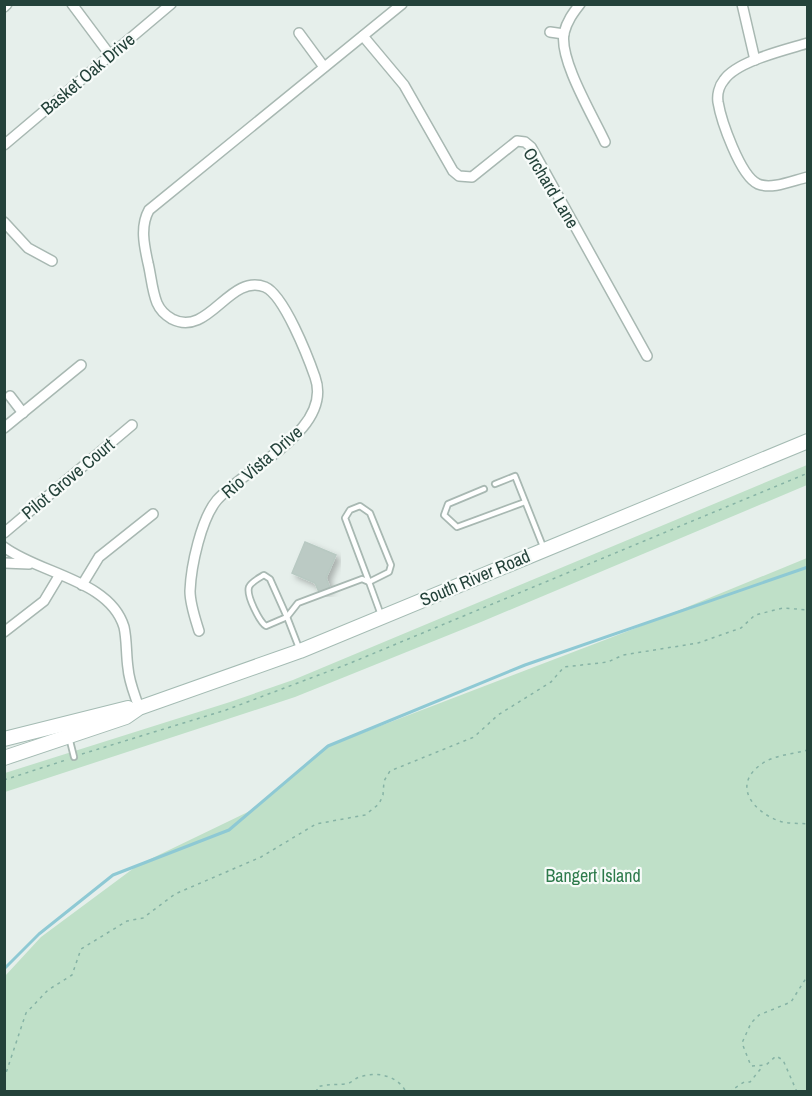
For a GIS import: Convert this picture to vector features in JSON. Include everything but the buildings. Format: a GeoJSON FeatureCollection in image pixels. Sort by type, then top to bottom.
{"type":"FeatureCollection","features":[{"type":"Feature","properties":{"kind":"main road","name":"South River Road"},"geometry":{"type":"LineString","coordinates":[[4,758],[124,708],[139,708],[300,651],[807,441]]}},
{"type":"Feature","properties":{"kind":"main road"},"geometry":{"type":"LineString","coordinates":[[4,729],[35,730]]}},
{"type":"Feature","properties":{"kind":"main road","name":"South River Road"},"geometry":{"type":"LineString","coordinates":[[4,739],[35,730],[67,731]]}},
{"type":"Feature","properties":{"kind":"main road"},"geometry":{"type":"LineString","coordinates":[[4,751],[67,731]]}},
{"type":"Feature","properties":{"kind":"street"},"geometry":{"type":"LineString","coordinates":[[72,4],[110,55]]}},
{"type":"Feature","properties":{"kind":"street","name":"Basket Oak Drive"},"geometry":{"type":"LineString","coordinates":[[4,145],[171,4]]}},
{"type":"Feature","properties":{"kind":"street","name":"Rio Vista Drive"},"geometry":{"type":"LineString","coordinates":[[199,631],[190,592],[199,540],[206,519],[217,501],[301,430],[313,416],[320,391],[300,340],[278,297],[267,288],[256,285],[232,294],[206,315],[192,322],[177,321],[165,315],[157,302],[152,280],[144,237],[144,220],[149,210],[402,4]]}},
{"type":"Feature","properties":{"kind":"street"},"geometry":{"type":"LineString","coordinates":[[580,4],[571,16],[564,34],[565,55],[605,142]]}},
{"type":"Feature","properties":{"kind":"street"},"geometry":{"type":"LineString","coordinates":[[742,4],[755,60]]}},
{"type":"Feature","properties":{"kind":"street"},"geometry":{"type":"LineString","coordinates":[[550,32],[564,34]]}},
{"type":"Feature","properties":{"kind":"street"},"geometry":{"type":"LineString","coordinates":[[299,33],[324,67]]}},
{"type":"Feature","properties":{"kind":"street","name":"Orchard Lane"},"geometry":{"type":"LineString","coordinates":[[363,36],[404,85],[453,171],[459,176],[472,177],[517,141],[525,142],[531,147],[647,356]]}},
{"type":"Feature","properties":{"kind":"street"},"geometry":{"type":"LineString","coordinates":[[807,43],[755,60],[732,72],[719,89],[718,101],[741,166],[748,177],[759,184],[778,184],[807,177]]}},
{"type":"Feature","properties":{"kind":"street"},"geometry":{"type":"LineString","coordinates":[[4,222],[28,248],[52,261]]}},
{"type":"Feature","properties":{"kind":"street"},"geometry":{"type":"LineString","coordinates":[[4,428],[81,365]]}},
{"type":"Feature","properties":{"kind":"street"},"geometry":{"type":"LineString","coordinates":[[10,396],[23,413]]}},
{"type":"Feature","properties":{"kind":"street","name":"Pilot Grove Court"},"geometry":{"type":"LineString","coordinates":[[4,533],[132,425]]}},
{"type":"Feature","properties":{"kind":"street"},"geometry":{"type":"LineString","coordinates":[[82,585],[99,557],[153,514]]}},
{"type":"Feature","properties":{"kind":"street"},"geometry":{"type":"LineString","coordinates":[[4,547],[31,564],[82,585],[105,598],[118,614],[124,627],[130,679],[139,708]]}},
{"type":"Feature","properties":{"kind":"street"},"geometry":{"type":"LineString","coordinates":[[4,563],[31,564]]}},
{"type":"Feature","properties":{"kind":"street"},"geometry":{"type":"LineString","coordinates":[[4,632],[44,601],[59,576]]}},
{"type":"Feature","properties":{"kind":"lane"},"geometry":{"type":"LineString","coordinates":[[495,484],[515,476],[544,549]]}},
{"type":"Feature","properties":{"kind":"lane"},"geometry":{"type":"LineString","coordinates":[[484,489],[448,504],[444,515],[457,527],[525,502]]}},
{"type":"Feature","properties":{"kind":"lane"},"geometry":{"type":"LineString","coordinates":[[300,651],[287,617],[268,576],[264,575],[250,585],[249,593],[262,624],[269,625],[287,617],[298,603],[357,580],[369,582],[389,572],[391,565],[370,513],[360,506],[346,513],[345,518],[369,582],[382,618]]}},
{"type":"Feature","properties":{"kind":"lane"},"geometry":{"type":"LineString","coordinates":[[67,731],[74,757]]}},
{"type":"Feature","properties":{"kind":"path"},"geometry":{"type":"LineString","coordinates":[[4,780],[226,710],[348,664],[807,473]]}},
{"type":"Feature","properties":{"kind":"path"},"geometry":{"type":"LineString","coordinates":[[4,1079],[27,1012],[48,990],[72,975],[81,949],[105,933],[127,921],[143,918],[175,894],[261,857],[324,821],[365,815],[379,804],[383,795],[384,781],[390,771],[474,737],[498,715],[551,682],[564,667],[608,662],[623,655],[698,643],[741,628],[755,615],[783,608],[807,610]]}},
{"type":"Feature","properties":{"kind":"path"},"geometry":{"type":"LineString","coordinates":[[807,750],[764,763],[751,773],[747,783],[747,794],[756,807],[780,821],[807,824]]}},
{"type":"Feature","properties":{"kind":"path"},"geometry":{"type":"LineString","coordinates":[[766,1065],[752,1066],[742,1042],[751,1023],[759,1016],[791,1002],[807,975]]}},
{"type":"Feature","properties":{"kind":"path"},"geometry":{"type":"LineString","coordinates":[[729,1092],[736,1090],[742,1083],[750,1082],[777,1056],[783,1060],[797,1092]]}},
{"type":"Feature","properties":{"kind":"path"},"geometry":{"type":"LineString","coordinates":[[317,1092],[317,1087],[329,1083],[346,1085],[358,1077],[378,1073],[398,1081],[406,1092]]}},
{"type":"Feature","properties":{"kind":"green space"},"geometry":{"type":"Polygon","coordinates":[[[807,465],[807,485],[481,622],[295,697],[5,792],[5,773],[293,680],[807,465]]]}},
{"type":"Feature","properties":{"kind":"green space","name":"Bangert Island"},"geometry":{"type":"Polygon","coordinates":[[[807,558],[807,1091],[5,1091],[5,976],[41,937],[138,865],[252,810],[328,746],[636,628],[807,558]]]}},
{"type":"Feature","properties":{"kind":"waterway"},"geometry":{"type":"LineString","coordinates":[[4,969],[39,934],[113,875],[229,830],[328,746],[525,665],[808,567]]}}]}
